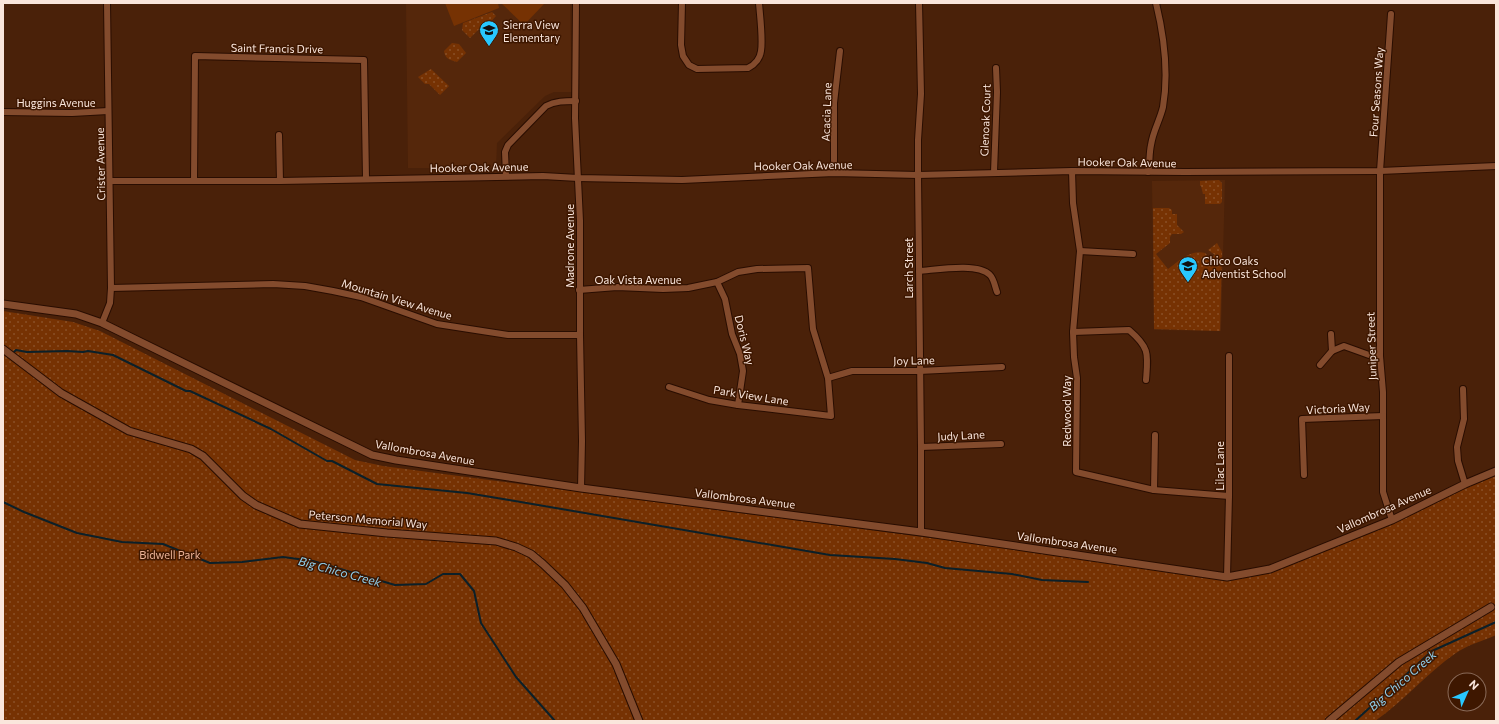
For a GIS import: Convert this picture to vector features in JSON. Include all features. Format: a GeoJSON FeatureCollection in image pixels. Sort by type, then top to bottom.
{"type":"FeatureCollection","features":[{"type":"Feature","properties":{"kind":"street","name":"Crister Avenue"},"geometry":{"type":"LineString","coordinates":[[102,323],[110,304],[111,288],[111,181],[108,111],[107,3]]}},
{"type":"Feature","properties":{"kind":"street","name":"Madrone Avenue"},"geometry":{"type":"LineString","coordinates":[[576,3],[576,101],[582,441],[581,488]]}},
{"type":"Feature","properties":{"kind":"street"},"geometry":{"type":"LineString","coordinates":[[682,3],[681,44],[683,56],[689,65],[697,69],[748,68],[758,60],[762,52],[760,3]]}},
{"type":"Feature","properties":{"kind":"street","name":"Larch Street"},"geometry":{"type":"LineString","coordinates":[[919,3],[922,94],[918,140],[921,532]]}},
{"type":"Feature","properties":{"kind":"street"},"geometry":{"type":"LineString","coordinates":[[1148,172],[1151,144],[1159,120],[1165,88],[1161,22],[1156,3]]}},
{"type":"Feature","properties":{"kind":"street","name":"Four Seasons Way"},"geometry":{"type":"LineString","coordinates":[[1380,171],[1391,14]]}},
{"type":"Feature","properties":{"kind":"street","name":"Acacia Lane"},"geometry":{"type":"LineString","coordinates":[[834,173],[834,103],[840,51]]}},
{"type":"Feature","properties":{"kind":"street","name":"Saint Francis Drive"},"geometry":{"type":"LineString","coordinates":[[194,180],[195,56],[364,60],[366,178]]}},
{"type":"Feature","properties":{"kind":"street","name":"Glenoak Court"},"geometry":{"type":"LineString","coordinates":[[994,172],[996,68]]}},
{"type":"Feature","properties":{"kind":"street"},"geometry":{"type":"LineString","coordinates":[[506,176],[506,148],[515,136],[546,106],[560,102],[576,101]]}},
{"type":"Feature","properties":{"kind":"street","name":"Huggins Avenue"},"geometry":{"type":"LineString","coordinates":[[3,112],[108,111]]}},
{"type":"Feature","properties":{"kind":"street"},"geometry":{"type":"LineString","coordinates":[[279,134],[280,180]]}},
{"type":"Feature","properties":{"kind":"street","name":"Hooker Oak Avenue"},"geometry":{"type":"LineString","coordinates":[[111,181],[506,176],[682,180],[834,173],[918,175],[1072,171],[1380,171],[1496,166]]}},
{"type":"Feature","properties":{"kind":"street","name":"Redwood Way"},"geometry":{"type":"LineString","coordinates":[[1072,171],[1073,202],[1080,251],[1073,332],[1077,378],[1076,472],[1154,490],[1229,496]]}},
{"type":"Feature","properties":{"kind":"street","name":"Juniper Street"},"geometry":{"type":"LineString","coordinates":[[1380,171],[1380,356],[1383,392],[1383,492],[1392,520]]}},
{"type":"Feature","properties":{"kind":"street"},"geometry":{"type":"LineString","coordinates":[[1080,251],[1133,254]]}},
{"type":"Feature","properties":{"kind":"street","name":"Oak Vista Avenue"},"geometry":{"type":"LineString","coordinates":[[579,290],[617,287],[663,289],[688,288],[717,282],[738,272],[757,269],[808,268],[813,329],[828,378],[831,416]]}},
{"type":"Feature","properties":{"kind":"street"},"geometry":{"type":"LineString","coordinates":[[918,271],[967,268],[982,270],[990,275],[996,292]]}},
{"type":"Feature","properties":{"kind":"street","name":"Doris Way"},"geometry":{"type":"LineString","coordinates":[[717,282],[724,299],[732,334],[740,354],[743,371],[738,405]]}},
{"type":"Feature","properties":{"kind":"street","name":"Mountain View Avenue"},"geometry":{"type":"LineString","coordinates":[[111,288],[273,284],[305,286],[361,297],[437,324],[508,335],[580,335]]}},
{"type":"Feature","properties":{"kind":"street","name":"Vallombrosa Avenue"},"geometry":{"type":"LineString","coordinates":[[3,304],[76,314],[102,323],[372,455],[581,488],[921,532],[1227,577],[1270,569],[1392,520],[1496,471]]}},
{"type":"Feature","properties":{"kind":"street"},"geometry":{"type":"LineString","coordinates":[[1073,332],[1129,330],[1142,341],[1148,355],[1146,380]]}},
{"type":"Feature","properties":{"kind":"street"},"geometry":{"type":"LineString","coordinates":[[1331,334],[1332,351]]}},
{"type":"Feature","properties":{"kind":"street"},"geometry":{"type":"LineString","coordinates":[[1320,365],[1332,351],[1344,346],[1369,355],[1380,356]]}},
{"type":"Feature","properties":{"kind":"street","name":"Peterson Memorial Way"},"geometry":{"type":"LineString","coordinates":[[3,349],[61,392],[129,431],[191,449],[203,456],[243,496],[256,505],[300,524],[387,533],[496,541],[516,547],[530,554],[565,585],[584,608],[616,664],[639,721]]}},
{"type":"Feature","properties":{"kind":"street","name":"Lilac Lane"},"geometry":{"type":"LineString","coordinates":[[1227,577],[1229,496],[1229,356]]}},
{"type":"Feature","properties":{"kind":"street","name":"Joy Lane"},"geometry":{"type":"LineString","coordinates":[[828,378],[852,371],[919,371],[1002,367]]}},
{"type":"Feature","properties":{"kind":"street","name":"Park View Lane"},"geometry":{"type":"LineString","coordinates":[[669,387],[709,400],[831,416]]}},
{"type":"Feature","properties":{"kind":"street"},"geometry":{"type":"LineString","coordinates":[[1463,388],[1464,419],[1457,447],[1458,461],[1466,484]]}},
{"type":"Feature","properties":{"kind":"street","name":"Victoria Way"},"geometry":{"type":"LineString","coordinates":[[1304,475],[1302,419],[1383,416]]}},
{"type":"Feature","properties":{"kind":"street"},"geometry":{"type":"LineString","coordinates":[[1154,490],[1155,435]]}},
{"type":"Feature","properties":{"kind":"street","name":"Judy Lane"},"geometry":{"type":"LineString","coordinates":[[921,447],[1001,444]]}},
{"type":"Feature","properties":{"kind":"street"},"geometry":{"type":"LineString","coordinates":[[1329,721],[1399,662],[1494,606]]}},
{"type":"Feature","properties":{"kind":"shaded area","name":"Sierra View Elementary"},"geometry":{"type":"Polygon","coordinates":[[[406,3],[570,3],[572,92],[554,92],[545,96],[497,143],[496,168],[408,168],[406,3]]]}},
{"type":"Feature","properties":{"kind":"shaded area","name":"Chico Oaks Adventist School"},"geometry":{"type":"Polygon","coordinates":[[[1225,180],[1221,331],[1154,330],[1152,181],[1225,180]]]}},
{"type":"Feature","properties":{"kind":"green space"},"geometry":{"type":"Polygon","coordinates":[[[445,3],[498,3],[499,8],[454,26],[445,3]]]}},
{"type":"Feature","properties":{"kind":"green space"},"geometry":{"type":"Polygon","coordinates":[[[501,3],[545,3],[524,25],[501,3]]]}},
{"type":"Feature","properties":{"kind":"green space"},"geometry":{"type":"Polygon","coordinates":[[[492,12],[496,16],[487,26],[484,24],[470,38],[462,30],[463,23],[492,12]]]}},
{"type":"Feature","properties":{"kind":"green space"},"geometry":{"type":"Polygon","coordinates":[[[452,43],[459,44],[466,53],[457,62],[448,59],[445,56],[444,51],[452,43]]]}},
{"type":"Feature","properties":{"kind":"green space"},"geometry":{"type":"Polygon","coordinates":[[[431,69],[449,86],[440,95],[429,84],[425,84],[418,77],[431,69]]]}},
{"type":"Feature","properties":{"kind":"green space"},"geometry":{"type":"Polygon","coordinates":[[[1219,180],[1222,183],[1222,202],[1220,204],[1205,204],[1205,194],[1203,194],[1200,181],[1219,180]]]}},
{"type":"Feature","properties":{"kind":"green space"},"geometry":{"type":"Polygon","coordinates":[[[1153,208],[1169,208],[1172,210],[1172,214],[1177,214],[1177,225],[1184,232],[1181,234],[1172,234],[1170,237],[1170,243],[1156,254],[1168,269],[1190,254],[1200,252],[1205,253],[1209,260],[1215,255],[1208,250],[1217,243],[1222,252],[1220,331],[1154,329],[1153,208]]]}},
{"type":"Feature","properties":{"kind":"green space","name":"Bidwell Park"},"geometry":{"type":"Polygon","coordinates":[[[3,311],[73,322],[100,331],[355,460],[383,466],[1227,577],[1270,569],[1496,471],[1496,635],[1460,650],[1435,669],[1396,705],[1375,721],[3,721],[3,311]]]}},
{"type":"Feature","properties":{"kind":"waterway"},"geometry":{"type":"LineString","coordinates":[[11,352],[13,353],[16,350],[27,352],[88,351],[113,355],[186,391],[190,391],[271,429],[327,461],[332,461],[377,484],[467,493],[830,555],[895,559],[927,563],[945,568],[1012,574],[1042,580],[1088,582]]}},
{"type":"Feature","properties":{"kind":"waterway","name":"Big Chico Creek"},"geometry":{"type":"LineString","coordinates":[[3,502],[77,533],[122,542],[163,544],[210,563],[242,562],[283,557],[313,561],[395,585],[426,584],[443,574],[460,574],[474,591],[481,623],[516,677],[555,721]]}},
{"type":"Feature","properties":{"kind":"waterway","name":"Big Chico Creek"},"geometry":{"type":"LineString","coordinates":[[1355,721],[1432,651],[1496,622]]}},
{"type":"Feature","properties":{"kind":"place","name":"Sierra View Elementary"},"geometry":{"type":"Point","coordinates":[489,47]}},
{"type":"Feature","properties":{"kind":"place","name":"Chico Oaks Adventist School"},"geometry":{"type":"Point","coordinates":[1188,283]}}]}
